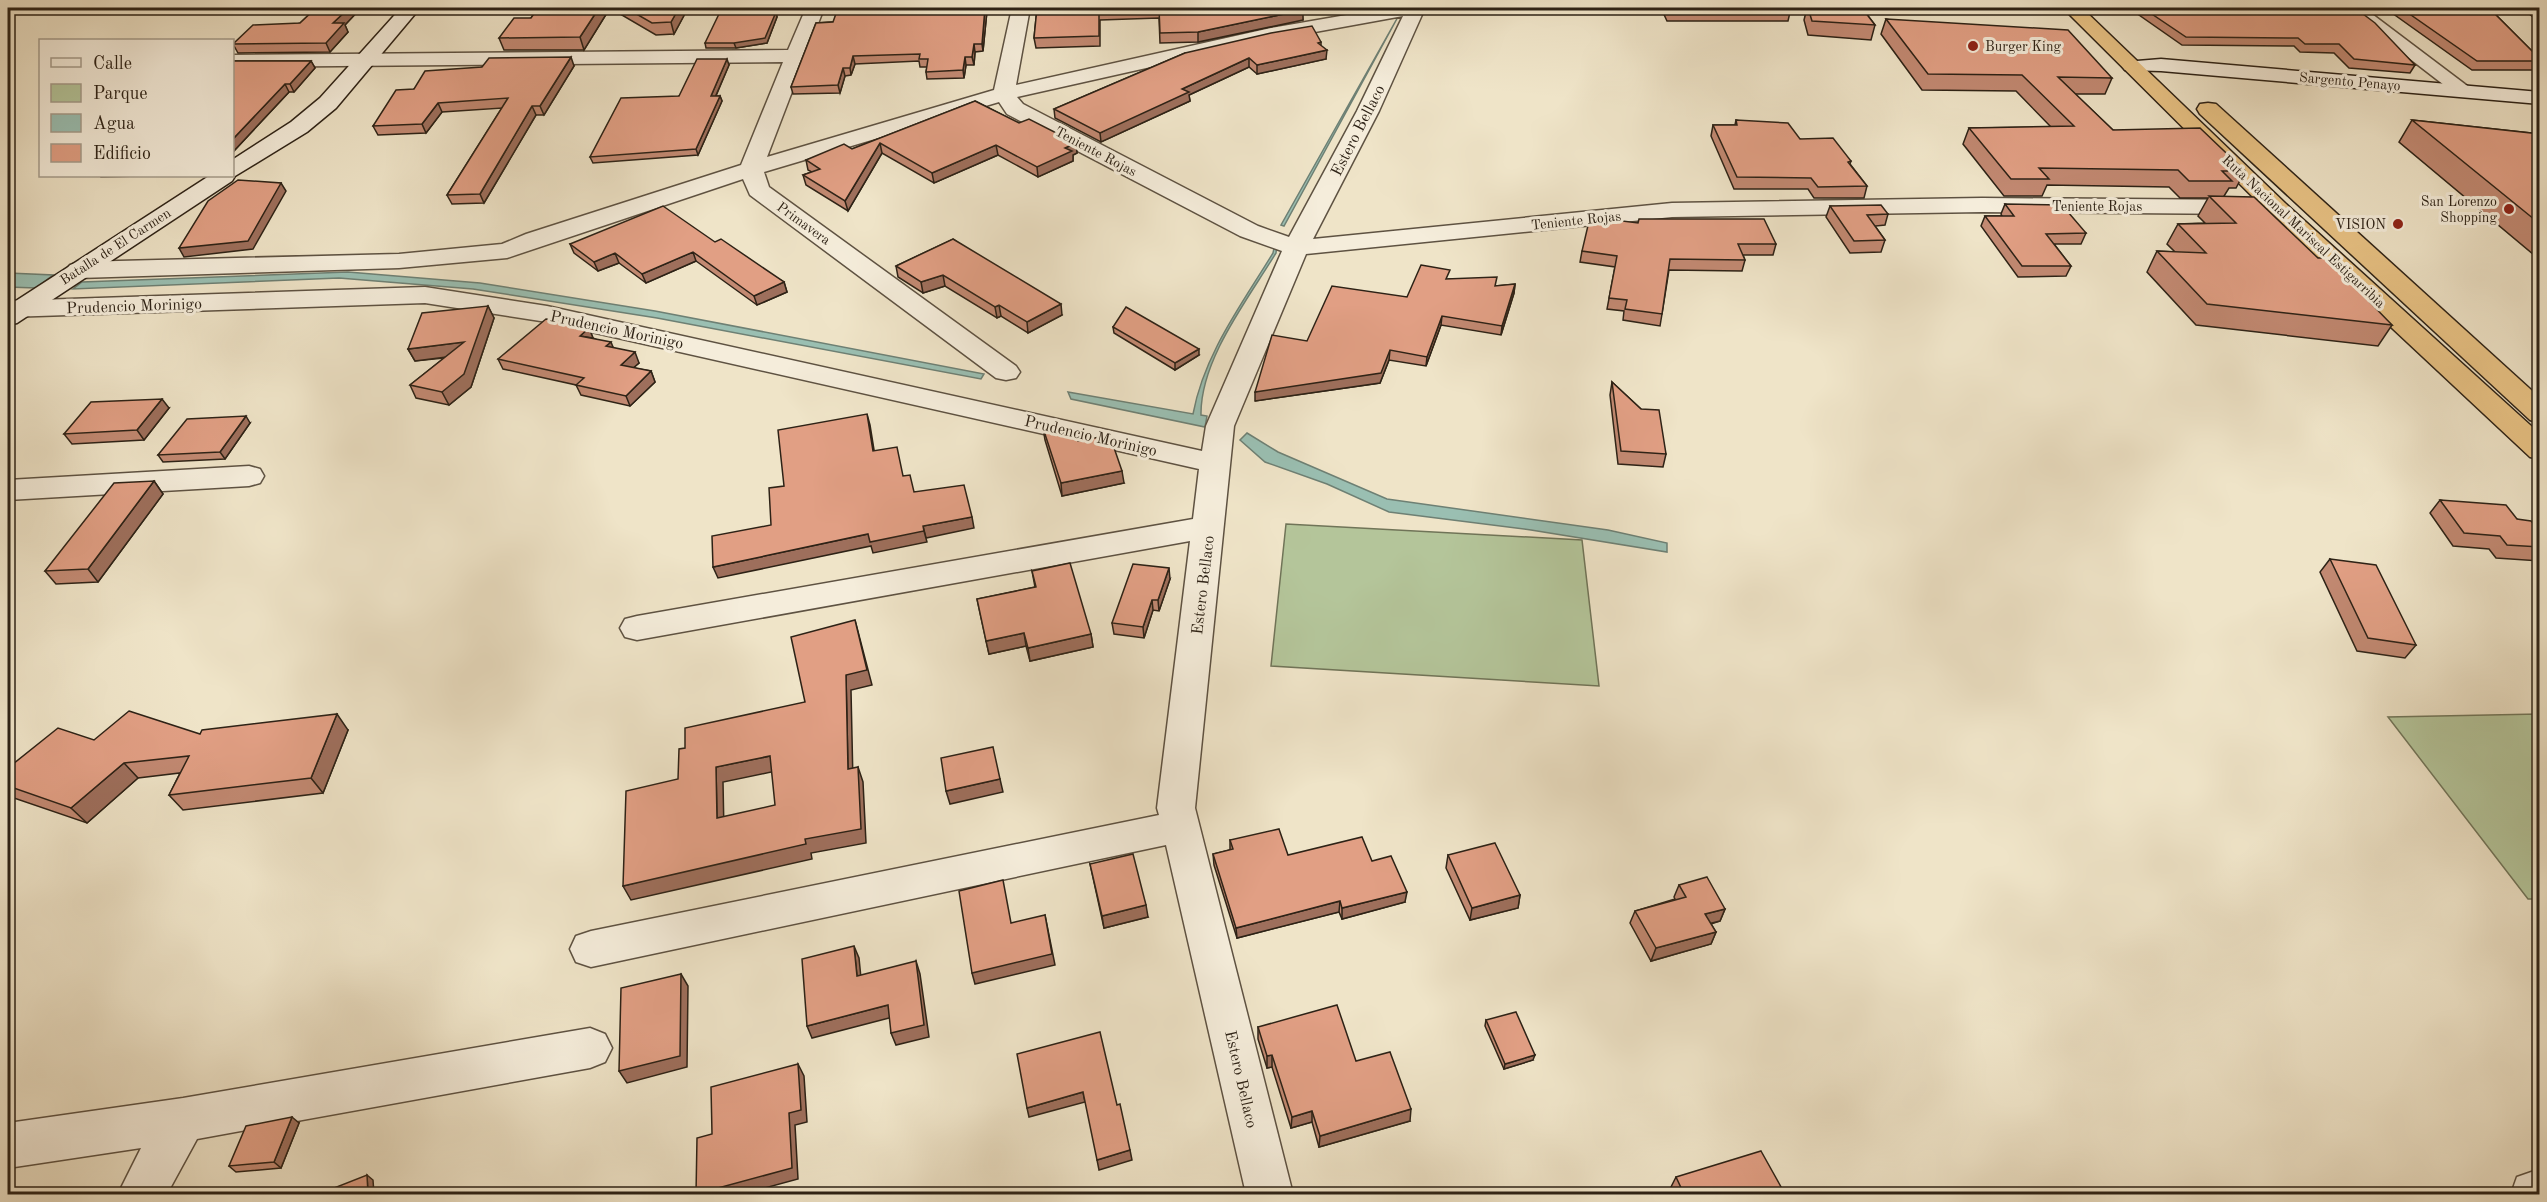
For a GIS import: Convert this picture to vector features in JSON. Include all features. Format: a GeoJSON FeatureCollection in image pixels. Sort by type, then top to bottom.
{"type":"FeatureCollection","features":[{"type":"Feature","properties":{"kind":"highway","name":"Ruta Nacional Mariscal Estigarribia"},"geometry":{"type":"LineString","coordinates":[[2072,8],[2138,57],[2277,208],[2540,450]]}},
{"type":"Feature","properties":{"kind":"highway","name":"Ruta Nacional Mariscal Estigarribia"},"geometry":{"type":"LineString","coordinates":[[2161,65],[2540,414]]}},
{"type":"Feature","properties":{"kind":"street"},"geometry":{"type":"LineString","coordinates":[[234,169],[299,127],[328,103],[411,8]]}},
{"type":"Feature","properties":{"kind":"street"},"geometry":{"type":"LineString","coordinates":[[752,169],[815,8]]}},
{"type":"Feature","properties":{"kind":"street"},"geometry":{"type":"LineString","coordinates":[[1004,94],[1021,8]]}},
{"type":"Feature","properties":{"kind":"street"},"geometry":{"type":"LineString","coordinates":[[432,292],[507,251],[535,239],[752,169],[1004,94],[1271,34],[1416,8]]}},
{"type":"Feature","properties":{"kind":"street","name":"Estero Bellaco"},"geometry":{"type":"LineString","coordinates":[[1269,1194],[1176,808],[1215,463],[1220,426],[1296,248],[1368,111],[1416,8]]}},
{"type":"Feature","properties":{"kind":"street"},"geometry":{"type":"LineString","coordinates":[[2353,8],[2464,91]]}},
{"type":"Feature","properties":{"kind":"street"},"geometry":{"type":"LineString","coordinates":[[234,61],[795,56]]}},
{"type":"Feature","properties":{"kind":"street","name":"Sargento Penayo"},"geometry":{"type":"LineString","coordinates":[[2138,57],[2161,65],[2540,98]]}},
{"type":"Feature","properties":{"kind":"street","name":"Teniente Rojas"},"geometry":{"type":"LineString","coordinates":[[1004,94],[1015,109],[1249,231],[1296,248],[1672,210],[1982,205],[2277,208]]}},
{"type":"Feature","properties":{"kind":"street","name":"Primavera"},"geometry":{"type":"LineString","coordinates":[[752,169],[758,189],[1006,372]]}},
{"type":"Feature","properties":{"kind":"street","name":"Batalla de El Carmen"},"geometry":{"type":"LineString","coordinates":[[11,312],[222,177]]}},
{"type":"Feature","properties":{"kind":"street"},"geometry":{"type":"LineString","coordinates":[[79,270],[399,261],[507,251]]}},
{"type":"Feature","properties":{"kind":"street","name":"Prudencio Morinigo"},"geometry":{"type":"LineString","coordinates":[[11,312],[432,292],[548,314],[1215,463]]}},
{"type":"Feature","properties":{"kind":"street"},"geometry":{"type":"LineString","coordinates":[[8,490],[249,476]]}},
{"type":"Feature","properties":{"kind":"street"},"geometry":{"type":"LineString","coordinates":[[637,628],[1209,527]]}},
{"type":"Feature","properties":{"kind":"street"},"geometry":{"type":"LineString","coordinates":[[591,949],[1181,826]]}},
{"type":"Feature","properties":{"kind":"street"},"geometry":{"type":"LineString","coordinates":[[8,1146],[183,1120],[590,1048]]}},
{"type":"Feature","properties":{"kind":"street"},"geometry":{"type":"LineString","coordinates":[[141,1194],[183,1120]]}},
{"type":"Feature","properties":{"kind":"street"},"geometry":{"type":"LineString","coordinates":[[2534,1194],[2540,1192]]}},
{"type":"Feature","properties":{"kind":"green space"},"geometry":{"type":"Polygon","coordinates":[[[1286,524],[1582,540],[1599,686],[1271,666],[1286,524]]]}},
{"type":"Feature","properties":{"kind":"green space"},"geometry":{"type":"Polygon","coordinates":[[[2539,714],[2539,899],[2528,899],[2388,717],[2539,714]]]}},
{"type":"Feature","properties":{"kind":"water"},"geometry":{"type":"Polygon","coordinates":[[[1399,15],[1284,226],[1281,225],[1399,15]]]}},
{"type":"Feature","properties":{"kind":"water"},"geometry":{"type":"Polygon","coordinates":[[[1275,244],[1277,244],[1276,253],[1228,331],[1208,373],[1201,415],[1207,416],[1205,427],[1071,399],[1068,392],[1193,414],[1198,392],[1215,350],[1273,253],[1275,244]]]}},
{"type":"Feature","properties":{"kind":"water"},"geometry":{"type":"Polygon","coordinates":[[[348,272],[480,283],[655,311],[984,374],[981,379],[657,318],[473,289],[339,278],[73,289],[82,282],[348,272]]]}},
{"type":"Feature","properties":{"kind":"water"},"geometry":{"type":"Polygon","coordinates":[[[8,273],[53,275],[36,288],[8,287],[8,273]]]}},
{"type":"Feature","properties":{"kind":"water"},"geometry":{"type":"Polygon","coordinates":[[[1247,433],[1278,452],[1387,499],[1608,530],[1667,543],[1667,552],[1531,530],[1389,512],[1327,484],[1265,462],[1240,440],[1247,433]]]}},
{"type":"Feature","properties":{"kind":"building"},"geometry":{"type":"Polygon","coordinates":[[[316,8],[349,8],[333,23],[344,23],[326,43],[234,44],[253,25],[300,23],[316,8]]]}},
{"type":"Feature","properties":{"kind":"building"},"geometry":{"type":"Polygon","coordinates":[[[538,8],[599,8],[580,37],[499,38],[514,18],[531,18],[538,8]]]}},
{"type":"Feature","properties":{"kind":"building"},"geometry":{"type":"Polygon","coordinates":[[[626,8],[679,8],[671,22],[652,23],[626,8]]]}},
{"type":"Feature","properties":{"kind":"building"},"geometry":{"type":"Polygon","coordinates":[[[838,8],[985,8],[982,44],[974,44],[972,57],[965,57],[963,70],[926,72],[928,59],[919,59],[920,54],[853,56],[850,68],[843,68],[838,85],[791,87],[816,23],[833,22],[838,8]]]}},
{"type":"Feature","properties":{"kind":"building"},"geometry":{"type":"Polygon","coordinates":[[[1037,8],[1159,8],[1099,10],[1099,36],[1034,38],[1037,8]]]}},
{"type":"Feature","properties":{"kind":"building"},"geometry":{"type":"Polygon","coordinates":[[[1159,8],[1301,8],[1303,10],[1198,32],[1160,33],[1159,8]]]}},
{"type":"Feature","properties":{"kind":"building"},"geometry":{"type":"Polygon","coordinates":[[[1808,8],[1862,8],[1875,25],[1812,21],[1808,8]]]}},
{"type":"Feature","properties":{"kind":"building"},"geometry":{"type":"Polygon","coordinates":[[[2143,8],[2355,8],[2375,23],[2415,65],[2354,59],[2339,44],[2305,44],[2298,38],[2186,37],[2143,8]]]}},
{"type":"Feature","properties":{"kind":"building"},"geometry":{"type":"Polygon","coordinates":[[[2401,8],[2489,8],[2540,61],[2477,61],[2401,8]]]}},
{"type":"Feature","properties":{"kind":"building"},"geometry":{"type":"Polygon","coordinates":[[[776,12],[765,38],[734,43],[705,43],[719,14],[776,12]]]}},
{"type":"Feature","properties":{"kind":"building"},"geometry":{"type":"Polygon","coordinates":[[[1886,19],[2068,30],[2112,78],[2058,77],[2113,130],[2200,128],[2245,171],[2222,171],[2232,181],[2189,181],[2178,170],[2039,168],[2049,179],[2011,179],[1969,128],[2074,126],[2022,75],[1928,74],[1886,19]]]}},
{"type":"Feature","properties":{"kind":"building"},"geometry":{"type":"Polygon","coordinates":[[[1312,26],[1321,42],[1318,43],[1327,50],[1257,65],[1249,58],[1182,89],[1189,92],[1100,133],[1054,109],[1185,53],[1312,26]]]}},
{"type":"Feature","properties":{"kind":"building"},"geometry":{"type":"Polygon","coordinates":[[[571,57],[540,106],[532,106],[480,194],[447,195],[508,98],[438,103],[422,124],[373,126],[396,90],[414,89],[425,71],[482,67],[489,58],[571,57]]]}},
{"type":"Feature","properties":{"kind":"building"},"geometry":{"type":"Polygon","coordinates":[[[697,59],[727,59],[711,96],[720,96],[696,149],[590,157],[621,98],[679,96],[697,59]]]}},
{"type":"Feature","properties":{"kind":"building"},"geometry":{"type":"Polygon","coordinates":[[[234,61],[311,61],[290,84],[285,84],[234,138],[234,61]]]}},
{"type":"Feature","properties":{"kind":"building"},"geometry":{"type":"Polygon","coordinates":[[[975,101],[1019,123],[1029,119],[1076,143],[1065,148],[1072,151],[1037,167],[996,145],[932,173],[880,143],[845,201],[803,175],[820,169],[806,160],[844,144],[852,149],[975,101]]]}},
{"type":"Feature","properties":{"kind":"building"},"geometry":{"type":"Polygon","coordinates":[[[1736,120],[1788,123],[1800,139],[1833,138],[1867,186],[1818,187],[1811,178],[1737,177],[1713,125],[1737,125],[1736,120]]]}},
{"type":"Feature","properties":{"kind":"building"},"geometry":{"type":"Polygon","coordinates":[[[2412,120],[2540,134],[2540,224],[2412,120]]]}},
{"type":"Feature","properties":{"kind":"building"},"geometry":{"type":"Polygon","coordinates":[[[238,180],[281,183],[248,241],[179,248],[208,201],[238,180]]]}},
{"type":"Feature","properties":{"kind":"building"},"geometry":{"type":"Polygon","coordinates":[[[2209,196],[2254,197],[2318,258],[2327,258],[2392,325],[2207,304],[2157,251],[2206,253],[2178,224],[2236,223],[2209,196]]]}},
{"type":"Feature","properties":{"kind":"building"},"geometry":{"type":"Polygon","coordinates":[[[2005,204],[2062,205],[2086,233],[2046,234],[2071,266],[2022,266],[1985,216],[2014,216],[2005,204]]]}},
{"type":"Feature","properties":{"kind":"building"},"geometry":{"type":"Polygon","coordinates":[[[1881,205],[1888,214],[1867,215],[1885,240],[1854,241],[1830,206],[1881,205]]]}},
{"type":"Feature","properties":{"kind":"building"},"geometry":{"type":"Polygon","coordinates":[[[663,206],[715,242],[721,239],[784,282],[754,296],[693,252],[642,274],[615,253],[594,262],[570,244],[663,206]]]}},
{"type":"Feature","properties":{"kind":"building"},"geometry":{"type":"Polygon","coordinates":[[[1590,217],[1638,223],[1639,219],[1764,219],[1776,244],[1738,244],[1745,260],[1670,259],[1662,314],[1625,309],[1627,300],[1609,298],[1617,256],[1582,251],[1590,217]]]}},
{"type":"Feature","properties":{"kind":"building"},"geometry":{"type":"Polygon","coordinates":[[[953,239],[1061,304],[1027,322],[999,305],[995,307],[943,275],[921,282],[896,266],[953,239]]]}},
{"type":"Feature","properties":{"kind":"building"},"geometry":{"type":"Polygon","coordinates":[[[1421,265],[1450,270],[1446,279],[1497,277],[1495,286],[1515,284],[1502,326],[1442,316],[1427,357],[1390,350],[1381,373],[1255,392],[1272,335],[1307,341],[1332,286],[1407,297],[1421,265]]]}},
{"type":"Feature","properties":{"kind":"building"},"geometry":{"type":"Polygon","coordinates":[[[488,306],[464,374],[442,392],[410,385],[464,342],[408,349],[422,313],[488,306]]]}},
{"type":"Feature","properties":{"kind":"building"},"geometry":{"type":"Polygon","coordinates":[[[1126,307],[1199,349],[1175,363],[1113,327],[1126,307]]]}},
{"type":"Feature","properties":{"kind":"building"},"geometry":{"type":"Polygon","coordinates":[[[546,319],[589,328],[580,336],[611,342],[606,346],[635,352],[621,365],[651,371],[626,396],[576,385],[584,378],[498,359],[546,319]]]}},
{"type":"Feature","properties":{"kind":"building"},"geometry":{"type":"Polygon","coordinates":[[[1612,382],[1641,409],[1659,410],[1666,454],[1621,451],[1612,382]]]}},
{"type":"Feature","properties":{"kind":"building"},"geometry":{"type":"Polygon","coordinates":[[[162,399],[137,430],[64,434],[91,402],[162,399]]]}},
{"type":"Feature","properties":{"kind":"building"},"geometry":{"type":"Polygon","coordinates":[[[867,414],[873,451],[897,447],[903,476],[910,475],[914,492],[964,485],[972,517],[923,526],[924,531],[870,542],[868,534],[713,567],[712,536],[771,525],[769,488],[784,486],[778,430],[867,414]]]}},
{"type":"Feature","properties":{"kind":"building"},"geometry":{"type":"Polygon","coordinates":[[[246,416],[220,452],[158,455],[187,419],[246,416]]]}},
{"type":"Feature","properties":{"kind":"building"},"geometry":{"type":"Polygon","coordinates":[[[1052,426],[1075,431],[1078,441],[1100,437],[1111,439],[1122,471],[1061,483],[1043,428],[1052,426]]]}},
{"type":"Feature","properties":{"kind":"building"},"geometry":{"type":"Polygon","coordinates":[[[154,481],[88,569],[45,571],[114,483],[154,481]]]}},
{"type":"Feature","properties":{"kind":"building"},"geometry":{"type":"Polygon","coordinates":[[[2440,500],[2506,505],[2517,519],[2531,521],[2540,531],[2540,547],[2507,545],[2500,536],[2464,533],[2440,500]]]}},
{"type":"Feature","properties":{"kind":"building"},"geometry":{"type":"Polygon","coordinates":[[[2330,559],[2376,565],[2416,645],[2368,638],[2330,559]]]}},
{"type":"Feature","properties":{"kind":"building"},"geometry":{"type":"Polygon","coordinates":[[[1070,563],[1091,634],[1028,648],[1024,633],[986,641],[977,599],[1036,587],[1032,571],[1070,563]]]}},
{"type":"Feature","properties":{"kind":"building"},"geometry":{"type":"Polygon","coordinates":[[[1133,564],[1169,568],[1158,600],[1152,600],[1143,627],[1112,623],[1133,564]]]}},
{"type":"Feature","properties":{"kind":"building"},"geometry":{"type":"Polygon","coordinates":[[[855,620],[867,670],[846,675],[848,769],[858,767],[861,829],[805,839],[806,844],[623,886],[626,791],[678,779],[679,749],[685,748],[685,728],[805,702],[791,637],[855,620]],[[770,756],[716,767],[717,818],[775,805],[770,756]]]}},
{"type":"Feature","properties":{"kind":"building"},"geometry":{"type":"Polygon","coordinates":[[[129,711],[200,734],[202,730],[337,714],[311,778],[169,795],[189,756],[124,763],[71,808],[8,786],[8,768],[58,728],[94,740],[129,711]]]}},
{"type":"Feature","properties":{"kind":"building"},"geometry":{"type":"Polygon","coordinates":[[[993,747],[1000,779],[946,791],[941,758],[993,747]]]}},
{"type":"Feature","properties":{"kind":"building"},"geometry":{"type":"Polygon","coordinates":[[[1279,829],[1288,855],[1362,837],[1372,861],[1391,856],[1407,892],[1342,908],[1340,901],[1236,928],[1213,854],[1233,849],[1230,840],[1279,829]]]}},
{"type":"Feature","properties":{"kind":"building"},"geometry":{"type":"Polygon","coordinates":[[[1495,843],[1520,895],[1472,908],[1448,855],[1495,843]]]}},
{"type":"Feature","properties":{"kind":"building"},"geometry":{"type":"Polygon","coordinates":[[[1133,854],[1146,905],[1102,916],[1090,864],[1133,854]]]}},
{"type":"Feature","properties":{"kind":"building"},"geometry":{"type":"Polygon","coordinates":[[[1707,877],[1725,909],[1705,914],[1716,932],[1656,948],[1635,911],[1686,897],[1679,885],[1707,877]]]}},
{"type":"Feature","properties":{"kind":"building"},"geometry":{"type":"Polygon","coordinates":[[[1003,880],[1011,923],[1045,915],[1052,954],[972,973],[959,891],[1003,880]]]}},
{"type":"Feature","properties":{"kind":"building"},"geometry":{"type":"Polygon","coordinates":[[[854,946],[857,976],[916,961],[924,1025],[891,1033],[888,1005],[807,1026],[802,959],[854,946]]]}},
{"type":"Feature","properties":{"kind":"building"},"geometry":{"type":"Polygon","coordinates":[[[681,974],[680,1056],[619,1071],[621,988],[681,974]]]}},
{"type":"Feature","properties":{"kind":"building"},"geometry":{"type":"Polygon","coordinates":[[[1337,1005],[1356,1061],[1390,1052],[1411,1109],[1320,1136],[1312,1111],[1292,1117],[1272,1055],[1267,1056],[1258,1027],[1337,1005]]]}},
{"type":"Feature","properties":{"kind":"building"},"geometry":{"type":"Polygon","coordinates":[[[1516,1012],[1535,1055],[1505,1064],[1486,1020],[1516,1012]]]}},
{"type":"Feature","properties":{"kind":"building"},"geometry":{"type":"Polygon","coordinates":[[[1100,1032],[1130,1150],[1097,1160],[1083,1092],[1027,1108],[1017,1054],[1100,1032]]]}},
{"type":"Feature","properties":{"kind":"building"},"geometry":{"type":"Polygon","coordinates":[[[798,1064],[801,1110],[789,1113],[792,1168],[696,1194],[697,1138],[712,1134],[711,1087],[798,1064]]]}},
{"type":"Feature","properties":{"kind":"building"},"geometry":{"type":"Polygon","coordinates":[[[292,1117],[274,1162],[229,1166],[246,1126],[292,1117]]]}},
{"type":"Feature","properties":{"kind":"building"},"geometry":{"type":"Polygon","coordinates":[[[1761,1151],[1785,1194],[1684,1194],[1676,1177],[1761,1151]]]}},
{"type":"Feature","properties":{"kind":"building"},"geometry":{"type":"Polygon","coordinates":[[[367,1175],[368,1194],[329,1194],[329,1190],[367,1175]]]}},
{"type":"Feature","properties":{"kind":"place","name":"Burger King"},"geometry":{"type":"Point","coordinates":[1973,46]}},
{"type":"Feature","properties":{"kind":"place","name":"San Lorenzo Shopping"},"geometry":{"type":"Point","coordinates":[2509,209]}},
{"type":"Feature","properties":{"kind":"place","name":"VISION"},"geometry":{"type":"Point","coordinates":[2398,224]}}]}
